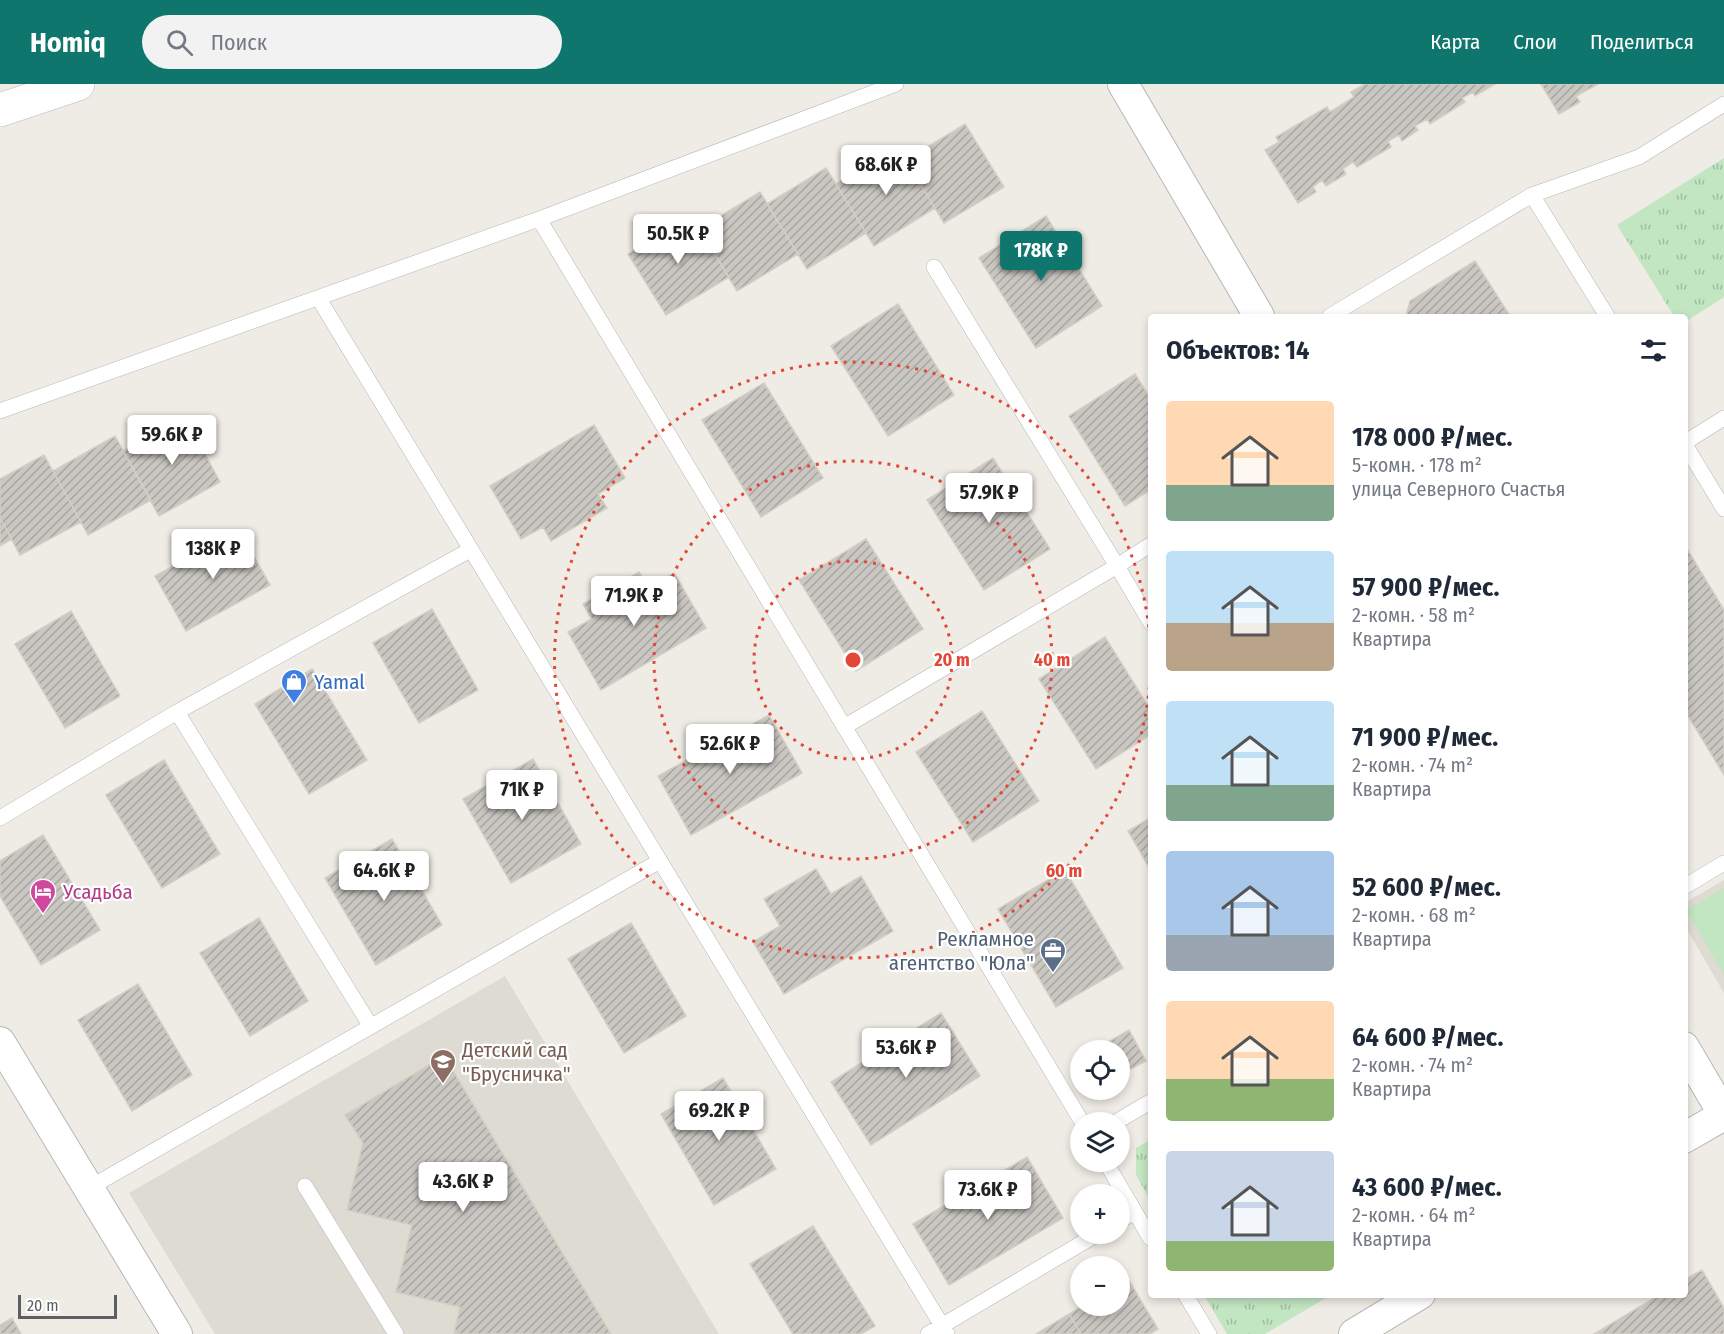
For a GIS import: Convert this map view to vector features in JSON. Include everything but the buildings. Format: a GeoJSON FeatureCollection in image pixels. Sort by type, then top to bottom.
{"type":"FeatureCollection","features":[{"type":"Feature","properties":{"kind":"main road"},"geometry":{"type":"LineString","coordinates":[[0,110],[78,84]]}},
{"type":"Feature","properties":{"kind":"street"},"geometry":{"type":"LineString","coordinates":[[1123,84],[1258,314]]}},
{"type":"Feature","properties":{"kind":"street"},"geometry":{"type":"LineString","coordinates":[[0,1042],[177,1334]]}},
{"type":"Feature","properties":{"kind":"street"},"geometry":{"type":"LineString","coordinates":[[1688,1054],[1724,1115],[1688,1136]]}},
{"type":"Feature","properties":{"kind":"street"},"geometry":{"type":"LineString","coordinates":[[1353,1334],[1413,1298]]}},
{"type":"Feature","properties":{"kind":"lane"},"geometry":{"type":"LineString","coordinates":[[0,411],[539,219],[896,84]]}},
{"type":"Feature","properties":{"kind":"lane"},"geometry":{"type":"LineString","coordinates":[[1333,314],[1532,195],[1639,157],[1724,104]]}},
{"type":"Feature","properties":{"kind":"lane"},"geometry":{"type":"LineString","coordinates":[[1532,195],[1605,314]]}},
{"type":"Feature","properties":{"kind":"lane"},"geometry":{"type":"LineString","coordinates":[[539,219],[1076,1112]]}},
{"type":"Feature","properties":{"kind":"lane"},"geometry":{"type":"LineString","coordinates":[[934,267],[1148,619]]}},
{"type":"Feature","properties":{"kind":"lane"},"geometry":{"type":"LineString","coordinates":[[319,299],[944,1330]]}},
{"type":"Feature","properties":{"kind":"lane"},"geometry":{"type":"LineString","coordinates":[[1688,440],[1724,418]]}},
{"type":"Feature","properties":{"kind":"lane"},"geometry":{"type":"LineString","coordinates":[[1688,450],[1724,508]]}},
{"type":"Feature","properties":{"kind":"lane"},"geometry":{"type":"LineString","coordinates":[[844,727],[1148,546]]}},
{"type":"Feature","properties":{"kind":"lane"},"geometry":{"type":"LineString","coordinates":[[0,818],[177,712],[470,550]]}},
{"type":"Feature","properties":{"kind":"lane"},"geometry":{"type":"LineString","coordinates":[[177,712],[370,1025]]}},
{"type":"Feature","properties":{"kind":"lane"},"geometry":{"type":"LineString","coordinates":[[89,1188],[658,861]]}},
{"type":"Feature","properties":{"kind":"lane"},"geometry":{"type":"LineString","coordinates":[[1688,885],[1724,863]]}},
{"type":"Feature","properties":{"kind":"lane"},"geometry":{"type":"LineString","coordinates":[[1130,1114],[1148,1103]]}},
{"type":"Feature","properties":{"kind":"lane"},"geometry":{"type":"LineString","coordinates":[[1111,1172],[1148,1235]]}},
{"type":"Feature","properties":{"kind":"lane"},"geometry":{"type":"LineString","coordinates":[[305,1185],[396,1334]]}},
{"type":"Feature","properties":{"kind":"lane"},"geometry":{"type":"LineString","coordinates":[[1130,1215],[1135,1212]]}},
{"type":"Feature","properties":{"kind":"lane"},"geometry":{"type":"LineString","coordinates":[[928,1334],[944,1330],[1081,1244]]}},
{"type":"Feature","properties":{"kind":"lane"},"geometry":{"type":"LineString","coordinates":[[1187,1298],[1209,1334]]}},
{"type":"Feature","properties":{"kind":"shaded area"},"geometry":{"type":"Polygon","coordinates":[[[1724,880],[1724,993],[1688,931],[1688,901],[1724,880]]]}},
{"type":"Feature","properties":{"kind":"shaded area","name":"Детский сад \"Брусничка\""},"geometry":{"type":"Polygon","coordinates":[[[505,976],[719,1334],[215,1334],[129,1193],[505,976]]]}},
{"type":"Feature","properties":{"kind":"green space"},"geometry":{"type":"Polygon","coordinates":[[[1724,158],[1724,297],[1688,320],[1688,314],[1673,314],[1617,225],[1724,158]]]}},
{"type":"Feature","properties":{"kind":"green space"},"geometry":{"type":"Polygon","coordinates":[[[1724,888],[1724,975],[1688,913],[1688,909],[1724,888]]]}},
{"type":"Feature","properties":{"kind":"green space"},"geometry":{"type":"Polygon","coordinates":[[[1148,1141],[1148,1196],[1136,1175],[1136,1148],[1148,1141]]]}},
{"type":"Feature","properties":{"kind":"green space"},"geometry":{"type":"Polygon","coordinates":[[[1206,1298],[1326,1298],[1265,1334],[1227,1334],[1206,1298]]]}},
{"type":"Feature","properties":{"kind":"place","name":"Yamal"},"geometry":{"type":"Point","coordinates":[294,705]}},
{"type":"Feature","properties":{"kind":"place","name":"Усадьба"},"geometry":{"type":"Point","coordinates":[43,915]}},
{"type":"Feature","properties":{"kind":"place","name":"Рекламное агентство \"Юла\""},"geometry":{"type":"Point","coordinates":[1053,974]}},
{"type":"Feature","properties":{"kind":"place","name":"Детский сад \"Брусничка\""},"geometry":{"type":"Point","coordinates":[443,1085]}}]}
